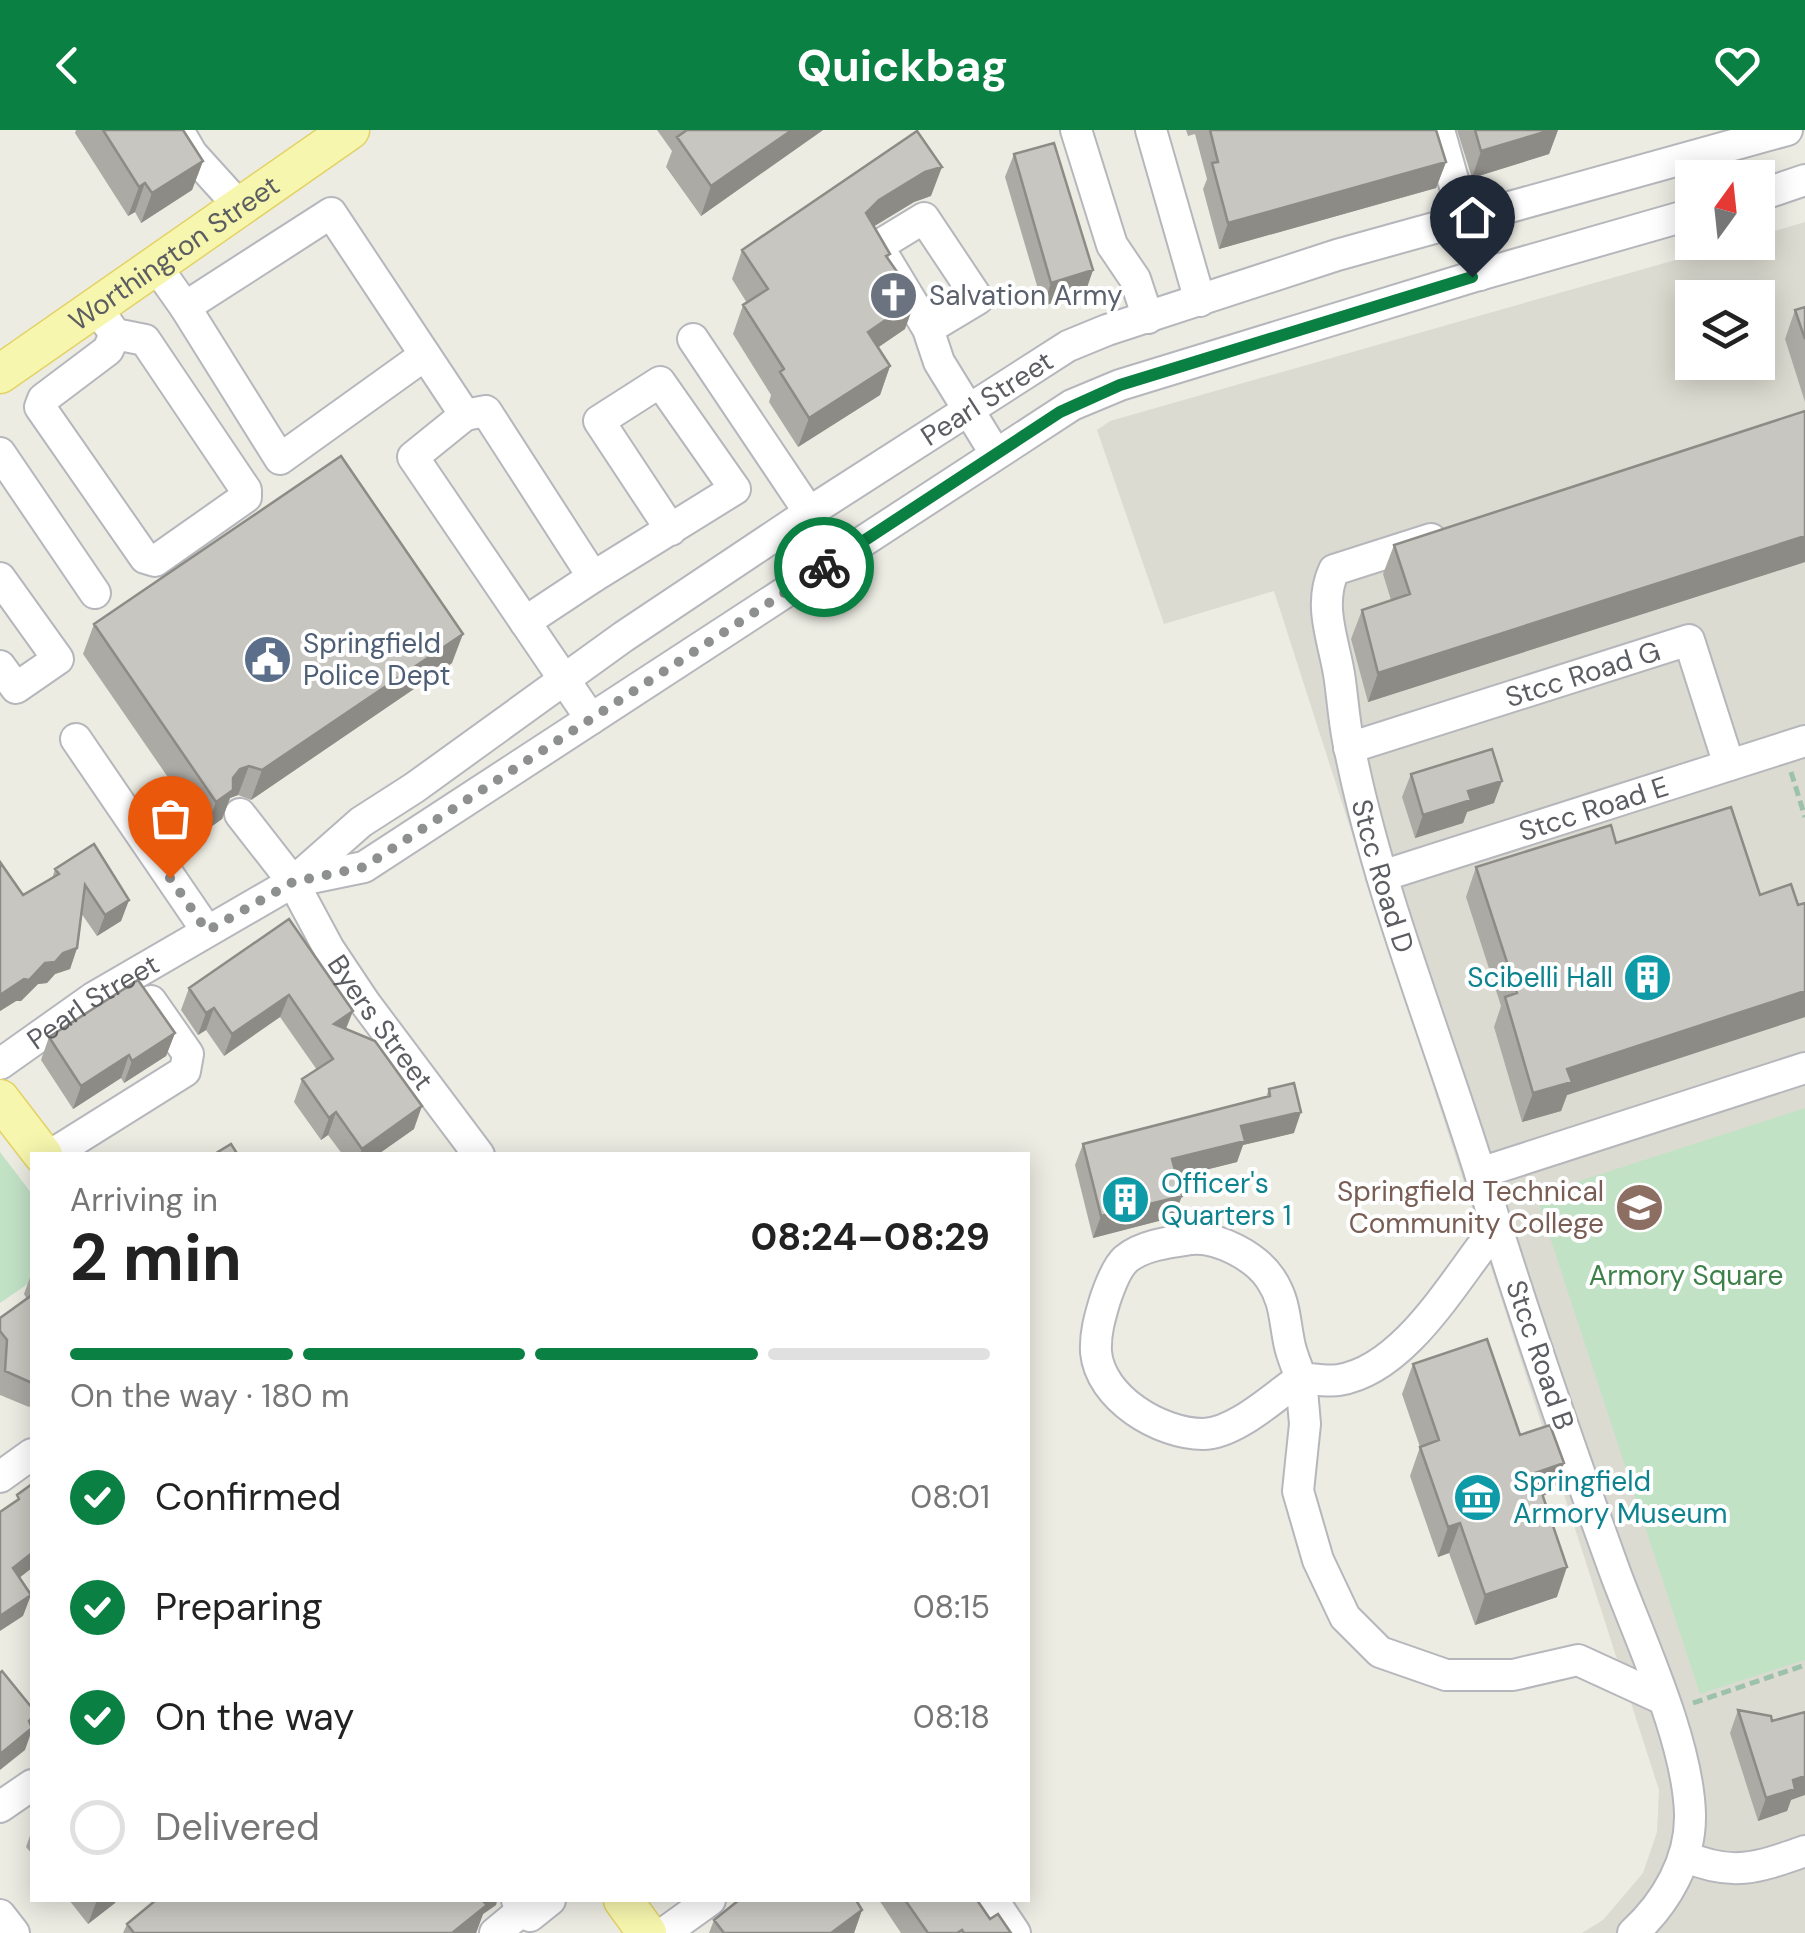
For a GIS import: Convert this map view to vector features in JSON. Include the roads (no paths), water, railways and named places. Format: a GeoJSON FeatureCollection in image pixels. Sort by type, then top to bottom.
{"type":"FeatureCollection","features":[{"type":"Feature","properties":{"kind":"main road","name":"Worthington Street"},"geometry":{"type":"LineString","coordinates":[[0,374],[106,321],[156,266],[350,130]]}},
{"type":"Feature","properties":{"kind":"main road"},"geometry":{"type":"LineString","coordinates":[[0,1100],[41,1152]]}},
{"type":"Feature","properties":{"kind":"main road"},"geometry":{"type":"LineString","coordinates":[[624,1902],[647,1933]]}},
{"type":"Feature","properties":{"kind":"street"},"geometry":{"type":"LineString","coordinates":[[178,130],[192,154],[240,207]]}},
{"type":"Feature","properties":{"kind":"street"},"geometry":{"type":"LineString","coordinates":[[1076,130],[1112,245],[1135,279],[1148,318]]}},
{"type":"Feature","properties":{"kind":"street"},"geometry":{"type":"LineString","coordinates":[[1152,130],[1200,302]]}},
{"type":"Feature","properties":{"kind":"street"},"geometry":{"type":"LineString","coordinates":[[1439,130],[1480,274]]}},
{"type":"Feature","properties":{"kind":"street","name":"Pearl Street"},"geometry":{"type":"LineString","coordinates":[[0,1064],[133,974],[293,882],[360,822],[414,788],[563,679],[809,512],[1068,346],[1337,255],[1464,220],[1699,142],[1786,130]]}},
{"type":"Feature","properties":{"kind":"street"},"geometry":{"type":"LineString","coordinates":[[1775,190],[1805,180]]}},
{"type":"Feature","properties":{"kind":"street"},"geometry":{"type":"LineString","coordinates":[[184,307],[332,213],[465,415]]}},
{"type":"Feature","properties":{"kind":"street","name":"Pearl Street"},"geometry":{"type":"LineString","coordinates":[[293,882],[364,867],[1072,405],[1120,385],[1480,274],[1675,219]]}},
{"type":"Feature","properties":{"kind":"street"},"geometry":{"type":"LineString","coordinates":[[156,266],[280,460],[425,355]]}},
{"type":"Feature","properties":{"kind":"street"},"geometry":{"type":"LineString","coordinates":[[106,321],[145,340],[246,490],[246,498],[155,560],[146,558],[40,408],[42,398],[108,350],[106,321]]}},
{"type":"Feature","properties":{"kind":"street"},"geometry":{"type":"LineString","coordinates":[[928,329],[940,362],[995,453]]}},
{"type":"Feature","properties":{"kind":"street"},"geometry":{"type":"LineString","coordinates":[[693,339],[809,512]]}},
{"type":"Feature","properties":{"kind":"street"},"geometry":{"type":"LineString","coordinates":[[525,622],[593,577],[671,530],[736,489],[660,382],[599,421],[671,530]]}},
{"type":"Feature","properties":{"kind":"street"},"geometry":{"type":"LineString","coordinates":[[591,719],[413,457],[465,415],[486,411],[593,577]]}},
{"type":"Feature","properties":{"kind":"street"},"geometry":{"type":"LineString","coordinates":[[0,452],[95,592]]}},
{"type":"Feature","properties":{"kind":"street","name":"Stcc Road D"},"geometry":{"type":"LineString","coordinates":[[1466,528],[1334,570],[1326,586],[1328,626],[1349,748],[1382,876],[1480,1173]]}},
{"type":"Feature","properties":{"kind":"street"},"geometry":{"type":"LineString","coordinates":[[0,578],[58,659],[16,688],[0,666]]}},
{"type":"Feature","properties":{"kind":"street","name":"Stcc Road G"},"geometry":{"type":"LineString","coordinates":[[1349,748],[1689,640],[1729,765]]}},
{"type":"Feature","properties":{"kind":"street"},"geometry":{"type":"LineString","coordinates":[[76,739],[207,931]]}},
{"type":"Feature","properties":{"kind":"street","name":"Stcc Road E"},"geometry":{"type":"LineString","coordinates":[[1382,876],[1794,744]]}},
{"type":"Feature","properties":{"kind":"street","name":"Byers Street"},"geometry":{"type":"LineString","coordinates":[[240,814],[293,882],[358,993],[475,1152]]}},
{"type":"Feature","properties":{"kind":"street"},"geometry":{"type":"LineString","coordinates":[[56,1152],[185,1071],[188,1054],[133,974]]}},
{"type":"Feature","properties":{"kind":"street"},"geometry":{"type":"LineString","coordinates":[[1480,1173],[1805,1068]]}},
{"type":"Feature","properties":{"kind":"street","name":"Stcc Road B"},"geometry":{"type":"LineString","coordinates":[[1480,1173],[1615,1572],[1665,1706],[1688,1796],[1690,1825],[1684,1856]]}},
{"type":"Feature","properties":{"kind":"street"},"geometry":{"type":"LineString","coordinates":[[1497,1227],[1419,1330],[1380,1362],[1340,1380],[1301,1378],[1242,1420],[1205,1434],[1164,1427],[1112,1389],[1096,1355],[1098,1322],[1109,1288],[1126,1260],[1160,1243],[1198,1238],[1240,1251],[1268,1274],[1286,1306],[1289,1344],[1301,1378],[1305,1424],[1298,1491],[1318,1560],[1345,1616],[1380,1652],[1446,1675],[1513,1675],[1578,1660],[1665,1706]]}},
{"type":"Feature","properties":{"kind":"street"},"geometry":{"type":"LineString","coordinates":[[0,1476],[30,1455]]}},
{"type":"Feature","properties":{"kind":"street"},"geometry":{"type":"LineString","coordinates":[[0,1807],[30,1786]]}},
{"type":"Feature","properties":{"kind":"street"},"geometry":{"type":"LineString","coordinates":[[1633,1933],[1659,1905],[1684,1856],[1712,1868],[1736,1871],[1805,1851]]}},
{"type":"Feature","properties":{"kind":"street"},"geometry":{"type":"LineString","coordinates":[[664,1933],[707,1902]]}},
{"type":"Feature","properties":{"kind":"street"},"geometry":{"type":"LineString","coordinates":[[994,1902],[1016,1933]]}},
{"type":"Feature","properties":{"kind":"street"},"geometry":{"type":"LineString","coordinates":[[495,1933],[530,1906]]}},
{"type":"Feature","properties":{"kind":"street"},"geometry":{"type":"LineString","coordinates":[[0,1915],[14,1933]]}},
{"type":"Feature","properties":{"kind":"place","name":"Salvation Army"},"geometry":{"type":"Point","coordinates":[894,295]}},
{"type":"Feature","properties":{"kind":"place","name":"Springfield Police Dept"},"geometry":{"type":"Point","coordinates":[268,659]}},
{"type":"Feature","properties":{"kind":"place","name":"Scibelli Hall"},"geometry":{"type":"Point","coordinates":[1648,977]}},
{"type":"Feature","properties":{"kind":"place","name":"Officer's Quarters 1"},"geometry":{"type":"Point","coordinates":[1126,1199]}},
{"type":"Feature","properties":{"kind":"place","name":"Springfield Technical Community College"},"geometry":{"type":"Point","coordinates":[1639,1207]}},
{"type":"Feature","properties":{"kind":"place","name":"Springfield Armory Museum"},"geometry":{"type":"Point","coordinates":[1478,1497]}},
{"type":"Feature","properties":{"kind":"park label","name":"Armory Square"},"geometry":{"type":"Point","coordinates":[1686,1275]}}]}
